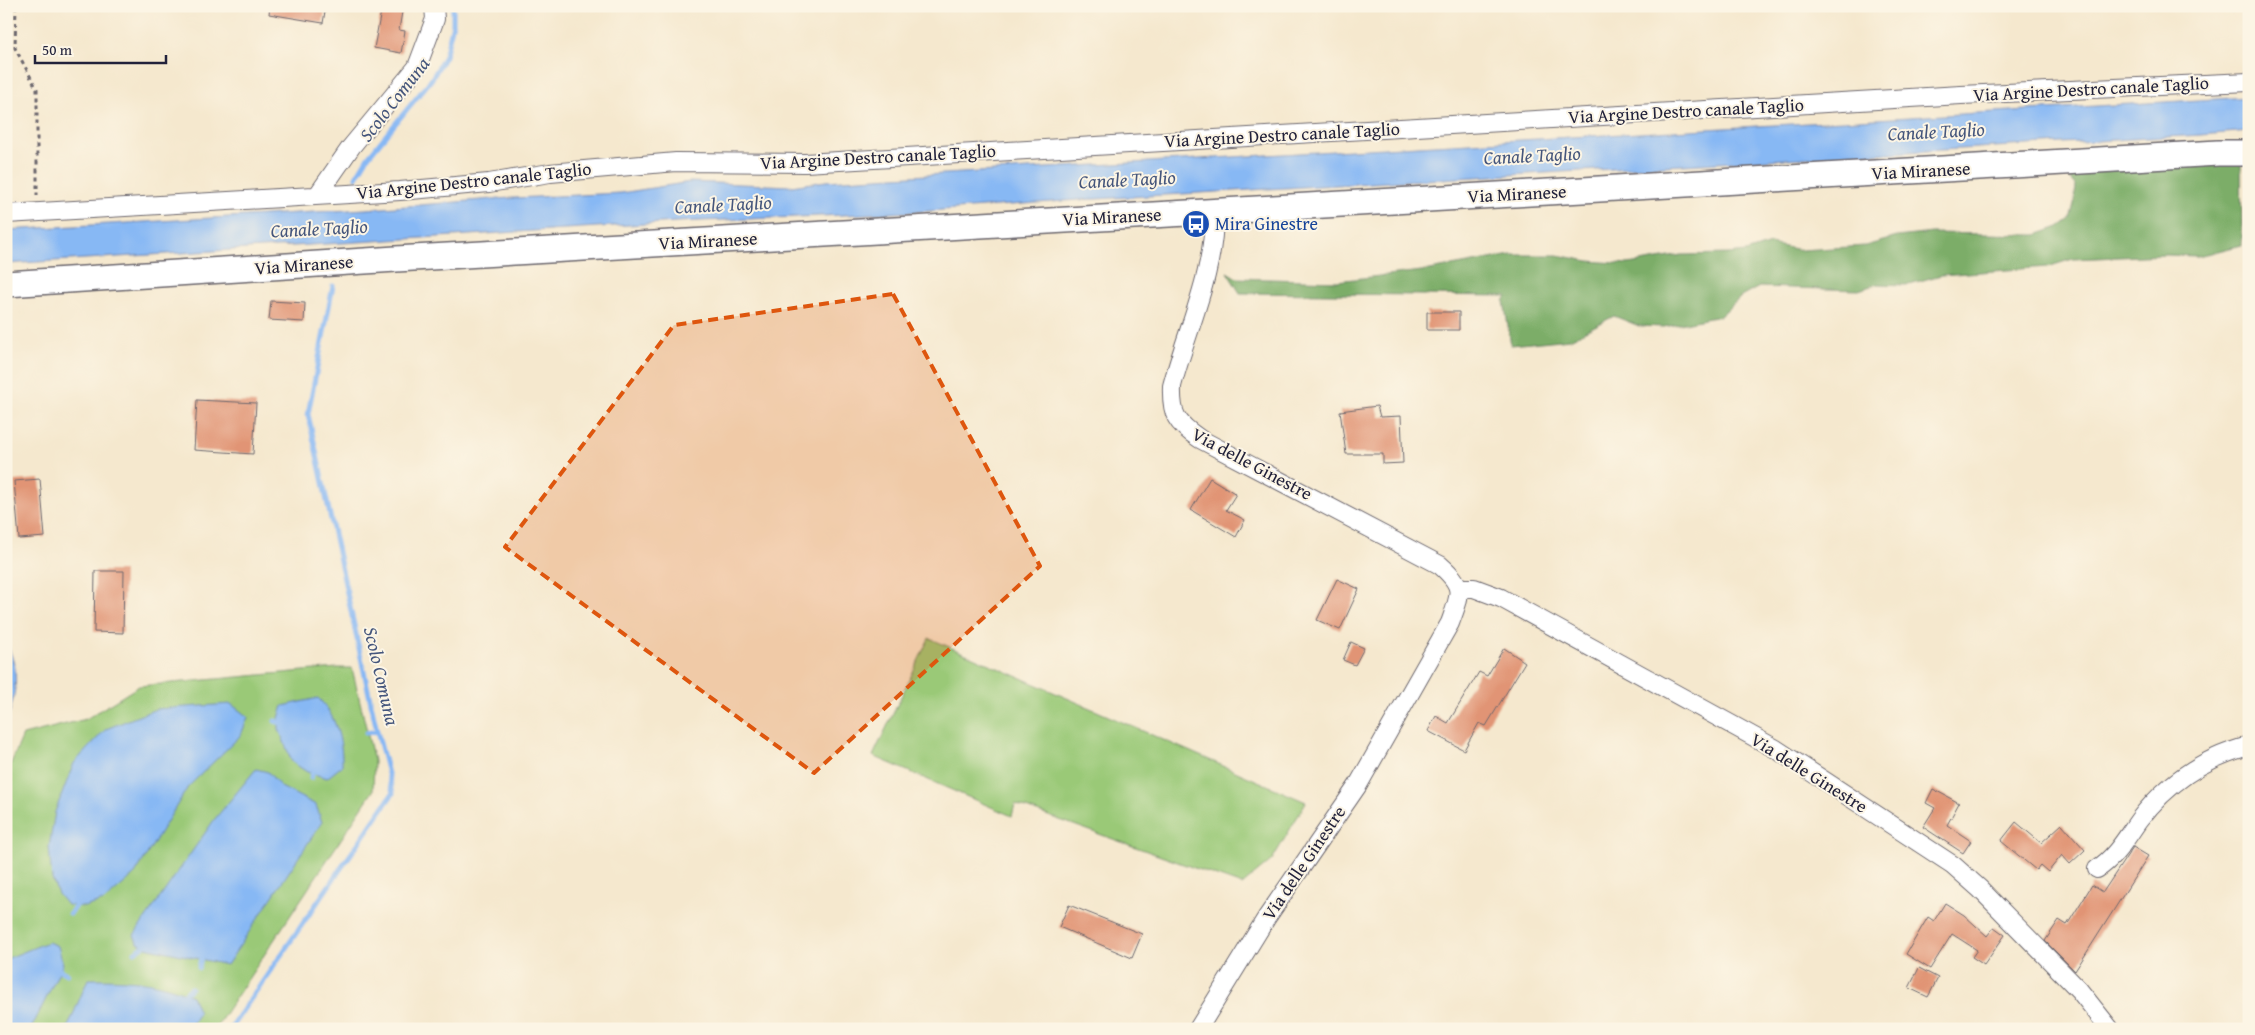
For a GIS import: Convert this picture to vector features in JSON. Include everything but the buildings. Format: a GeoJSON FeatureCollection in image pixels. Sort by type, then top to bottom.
{"type":"FeatureCollection","features":[{"type":"Feature","properties":{"kind":"main road","name":"Via Miranese"},"geometry":{"type":"LineString","coordinates":[[6,284],[406,258],[2218,152],[2249,152]]}},
{"type":"Feature","properties":{"kind":"street","name":"Via Argine Destro canale Taglio"},"geometry":{"type":"LineString","coordinates":[[317,196],[351,147],[417,67],[435,18],[434,6]]}},
{"type":"Feature","properties":{"kind":"street","name":"Via Argine Destro canale Taglio"},"geometry":{"type":"LineString","coordinates":[[6,214],[400,191],[489,183],[550,173],[676,162],[805,163],[1951,95],[2249,82]]}},
{"type":"Feature","properties":{"kind":"street","name":"Via delle Ginestre"},"geometry":{"type":"LineString","coordinates":[[1198,1029],[1267,917],[1358,784],[1450,623],[1458,602],[1459,588],[1455,578],[1440,564],[1200,438],[1176,421],[1172,404],[1172,386],[1204,280],[1212,240],[1214,212]]}},
{"type":"Feature","properties":{"kind":"street","name":"Via delle Ginestre"},"geometry":{"type":"LineString","coordinates":[[1459,588],[1474,588],[1501,598],[1776,749],[1953,865],[1980,889],[2079,990],[2110,1029]]}},
{"type":"Feature","properties":{"kind":"street"},"geometry":{"type":"LineString","coordinates":[[2097,869],[2114,856],[2153,804],[2193,768],[2210,759],[2249,746]]}},
{"type":"Feature","properties":{"kind":"path"},"geometry":{"type":"LineString","coordinates":[[16,6],[15,48],[37,89],[37,212]]}},
{"type":"Feature","properties":{"kind":"highlighted area"},"geometry":{"type":"Polygon","coordinates":[[[893,294],[1040,566],[814,773],[505,547],[674,325],[893,294]]]}},
{"type":"Feature","properties":{"kind":"green space"},"geometry":{"type":"Polygon","coordinates":[[[2241,160],[2242,245],[2198,256],[2166,255],[2073,259],[2047,267],[1941,275],[1906,285],[1877,284],[1859,290],[1759,287],[1741,297],[1720,316],[1664,327],[1639,326],[1614,316],[1570,339],[1511,345],[1504,301],[1507,296],[1240,293],[1227,272],[1237,278],[1337,281],[1430,270],[1511,255],[1557,255],[1589,261],[1628,264],[1682,255],[1746,252],[1770,244],[1801,250],[1865,246],[1897,237],[1932,233],[2036,235],[2059,227],[2070,219],[2075,200],[2076,185],[2063,171],[2241,160]]]}},
{"type":"Feature","properties":{"kind":"green space"},"geometry":{"type":"Polygon","coordinates":[[[929,638],[1306,802],[1272,860],[1242,885],[1015,804],[1012,816],[873,756],[929,638]]]}},
{"type":"Feature","properties":{"kind":"green space"},"geometry":{"type":"Polygon","coordinates":[[[352,668],[374,761],[373,791],[215,1029],[6,1029],[6,775],[23,735],[86,719],[139,686],[352,668]]]}},
{"type":"Feature","properties":{"kind":"water","name":"Canale Taglio"},"geometry":{"type":"Polygon","coordinates":[[[2249,97],[2249,131],[2201,135],[1078,200],[915,212],[677,222],[6,264],[6,230],[383,208],[493,199],[621,193],[690,182],[791,186],[826,181],[2249,97]]]}},
{"type":"Feature","properties":{"kind":"water"},"geometry":{"type":"Polygon","coordinates":[[[6,642],[14,664],[15,683],[6,724],[6,642]]]}},
{"type":"Feature","properties":{"kind":"water"},"geometry":{"type":"Polygon","coordinates":[[[318,698],[334,721],[340,738],[342,766],[327,778],[307,772],[292,762],[279,729],[279,718],[283,706],[318,698]]]}},
{"type":"Feature","properties":{"kind":"water"},"geometry":{"type":"Polygon","coordinates":[[[231,704],[248,717],[241,735],[188,787],[135,874],[104,901],[84,907],[67,905],[58,894],[52,879],[49,847],[55,812],[74,763],[106,729],[156,709],[231,704]]]}},
{"type":"Feature","properties":{"kind":"water"},"geometry":{"type":"Polygon","coordinates":[[[256,769],[268,772],[281,787],[316,805],[322,822],[227,965],[145,947],[137,942],[134,935],[214,820],[256,769]]]}},
{"type":"Feature","properties":{"kind":"water"},"geometry":{"type":"Polygon","coordinates":[[[48,942],[58,946],[63,964],[31,1029],[6,1029],[6,959],[48,942]]]}},
{"type":"Feature","properties":{"kind":"water"},"geometry":{"type":"Polygon","coordinates":[[[88,979],[129,980],[166,987],[192,996],[199,1013],[189,1029],[67,1029],[88,979]]]}},
{"type":"Feature","properties":{"kind":"waterway","name":"Scolo Comuna"},"geometry":{"type":"LineString","coordinates":[[356,177],[368,157],[431,80],[445,56],[453,24],[453,6]]}},
{"type":"Feature","properties":{"kind":"waterway","name":"Scolo Comuna"},"geometry":{"type":"LineString","coordinates":[[230,1029],[393,793],[377,731],[308,414],[333,286]]}},
{"type":"Feature","properties":{"kind":"waterway"},"geometry":{"type":"LineString","coordinates":[[275,721],[285,724]]}},
{"type":"Feature","properties":{"kind":"waterway"},"geometry":{"type":"LineString","coordinates":[[366,733],[377,731]]}},
{"type":"Feature","properties":{"kind":"waterway"},"geometry":{"type":"LineString","coordinates":[[311,778],[314,768]]}},
{"type":"Feature","properties":{"kind":"waterway"},"geometry":{"type":"LineString","coordinates":[[70,914],[78,902]]}},
{"type":"Feature","properties":{"kind":"waterway"},"geometry":{"type":"LineString","coordinates":[[135,952],[150,942]]}},
{"type":"Feature","properties":{"kind":"waterway"},"geometry":{"type":"LineString","coordinates":[[199,968],[202,951]]}},
{"type":"Feature","properties":{"kind":"waterway"},"geometry":{"type":"LineString","coordinates":[[55,967],[67,974]]}},
{"type":"Feature","properties":{"kind":"waterway"},"geometry":{"type":"LineString","coordinates":[[182,996],[191,988]]}},
{"type":"Feature","properties":{"kind":"place","name":"Mira Ginestre"},"geometry":{"type":"Point","coordinates":[1196,224]}}]}
